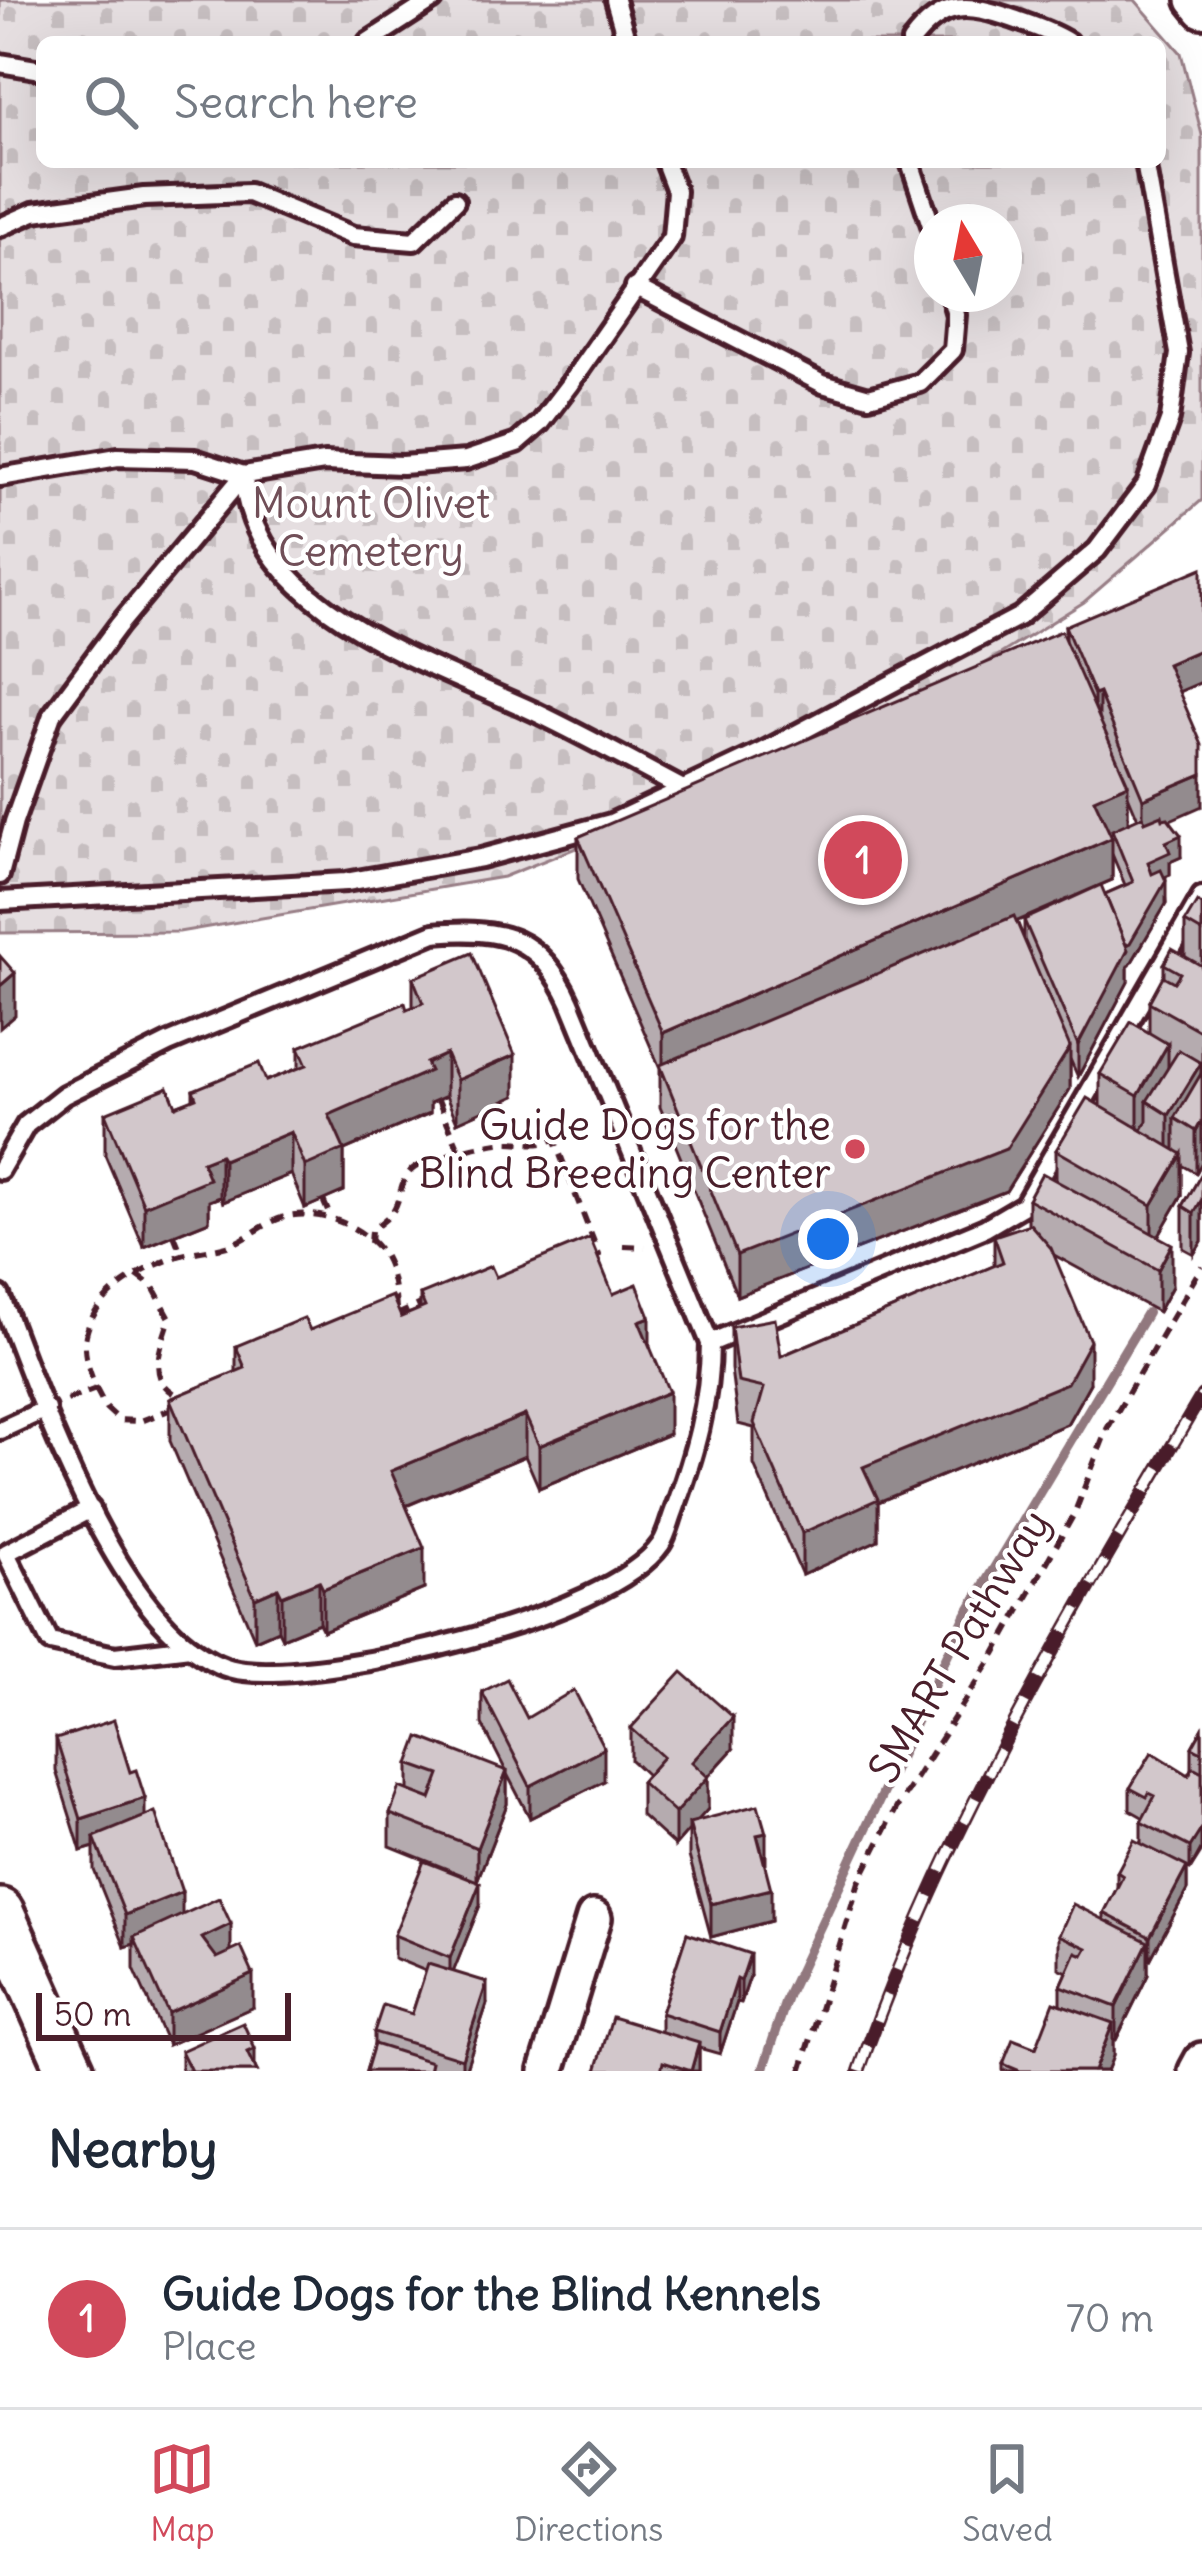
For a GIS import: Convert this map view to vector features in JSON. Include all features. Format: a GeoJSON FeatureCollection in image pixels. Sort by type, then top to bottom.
{"type":"FeatureCollection","features":[{"type":"Feature","properties":{"kind":"main road"},"geometry":{"type":"LineString","coordinates":[[0,1912],[71,2071]]}},
{"type":"Feature","properties":{"kind":"street"},"geometry":{"type":"LineString","coordinates":[[1194,0],[1202,10]]}},
{"type":"Feature","properties":{"kind":"street"},"geometry":{"type":"LineString","coordinates":[[547,2071],[594,1918]]}},
{"type":"Feature","properties":{"kind":"street"},"geometry":{"type":"LineString","coordinates":[[1196,2071],[1202,2060]]}},
{"type":"Feature","properties":{"kind":"lane"},"geometry":{"type":"LineString","coordinates":[[377,36],[433,0]]}},
{"type":"Feature","properties":{"kind":"lane"},"geometry":{"type":"LineString","coordinates":[[615,0],[625,36]]}},
{"type":"Feature","properties":{"kind":"lane"},"geometry":{"type":"LineString","coordinates":[[917,36],[942,10],[973,6],[1059,36]]}},
{"type":"Feature","properties":{"kind":"lane"},"geometry":{"type":"LineString","coordinates":[[0,63],[36,69]]}},
{"type":"Feature","properties":{"kind":"lane"},"geometry":{"type":"LineString","coordinates":[[0,477],[118,457],[196,458],[244,475],[324,462],[402,465],[466,460],[517,443],[569,385],[672,237],[676,191],[667,168]]}},
{"type":"Feature","properties":{"kind":"lane"},"geometry":{"type":"LineString","coordinates":[[912,168],[924,204]]}},
{"type":"Feature","properties":{"kind":"lane"},"geometry":{"type":"LineString","coordinates":[[0,901],[346,882],[481,858],[611,823],[762,752],[1020,616],[1096,550],[1146,485],[1170,419],[1179,352],[1146,168]]}},
{"type":"Feature","properties":{"kind":"lane"},"geometry":{"type":"LineString","coordinates":[[0,227],[34,212],[144,197],[249,194],[353,236],[414,241],[455,201]]}},
{"type":"Feature","properties":{"kind":"lane"},"geometry":{"type":"LineString","coordinates":[[635,287],[823,384],[869,397],[920,383],[953,350],[955,312]]}},
{"type":"Feature","properties":{"kind":"lane"},"geometry":{"type":"LineString","coordinates":[[244,475],[244,505],[264,545],[296,584],[334,614],[427,666],[534,712],[683,789]]}},
{"type":"Feature","properties":{"kind":"lane"},"geometry":{"type":"LineString","coordinates":[[0,875],[52,715],[118,626],[244,475]]}},
{"type":"Feature","properties":{"kind":"lane"},"geometry":{"type":"LineString","coordinates":[[710,1343],[985,1228],[1024,1204],[1202,896]]}},
{"type":"Feature","properties":{"kind":"lane"},"geometry":{"type":"LineString","coordinates":[[0,1171],[26,1125],[64,1095],[111,1070],[434,933],[479,929],[520,940],[556,970],[710,1343],[710,1382],[662,1543],[636,1570],[509,1627],[423,1652],[246,1671],[220,1666],[190,1647],[127,1575],[91,1509],[0,1295]]}},
{"type":"Feature","properties":{"kind":"lane"},"geometry":{"type":"LineString","coordinates":[[0,1430],[46,1409]]}},
{"type":"Feature","properties":{"kind":"lane"},"geometry":{"type":"LineString","coordinates":[[91,1509],[6,1553],[50,1642],[115,1656],[190,1647]]}},
{"type":"Feature","properties":{"kind":"path"},"geometry":{"type":"LineString","coordinates":[[438,1100],[460,1152]]}},
{"type":"Feature","properties":{"kind":"path"},"geometry":{"type":"LineString","coordinates":[[370,1243],[371,1231],[393,1211],[409,1172],[460,1152],[496,1143],[532,1145],[590,1125]]}},
{"type":"Feature","properties":{"kind":"path"},"geometry":{"type":"LineString","coordinates":[[554,1139],[599,1255],[584,1262]]}},
{"type":"Feature","properties":{"kind":"path"},"geometry":{"type":"LineString","coordinates":[[323,1200],[331,1218]]}},
{"type":"Feature","properties":{"kind":"path"},"geometry":{"type":"LineString","coordinates":[[136,1275],[153,1287],[170,1318],[158,1355],[157,1376],[162,1386],[193,1401],[140,1421],[119,1420],[96,1389],[85,1359],[86,1335],[113,1292],[136,1275],[182,1255],[226,1246],[289,1215],[331,1218],[382,1255],[393,1281],[397,1315]]}},
{"type":"Feature","properties":{"kind":"path"},"geometry":{"type":"LineString","coordinates":[[174,1235],[182,1255]]}},
{"type":"Feature","properties":{"kind":"path"},"geometry":{"type":"LineString","coordinates":[[624,1246],[645,1247]]}},
{"type":"Feature","properties":{"kind":"path","name":"SMART Pathway"},"geometry":{"type":"LineString","coordinates":[[801,2071],[868,1863],[897,1807],[1076,1512],[1107,1430],[1202,1266]]}},
{"type":"Feature","properties":{"kind":"path"},"geometry":{"type":"LineString","coordinates":[[379,1322],[427,1301]]}},
{"type":"Feature","properties":{"kind":"path"},"geometry":{"type":"LineString","coordinates":[[67,1400],[96,1389]]}},
{"type":"Feature","properties":{"kind":"green space","name":"Mount Olivet Cemetery"},"geometry":{"type":"Polygon","coordinates":[[[0,0],[1135,0],[1181,53],[1202,135],[1202,500],[1084,602],[888,724],[503,877],[179,932],[0,933],[0,0]]]}},
{"type":"Feature","properties":{"kind":"building"},"geometry":{"type":"Polygon","coordinates":[[[1202,568],[1202,649],[1167,664],[1202,745],[1202,774],[1143,799],[1065,626],[1202,568]]]}},
{"type":"Feature","properties":{"kind":"building"},"geometry":{"type":"Polygon","coordinates":[[[1061,631],[1128,784],[1094,799],[1112,838],[663,1033],[578,837],[1061,631]]]}},
{"type":"Feature","properties":{"kind":"building"},"geometry":{"type":"Polygon","coordinates":[[[1162,815],[1181,835],[1166,842],[1170,852],[1148,862],[1152,874],[1161,870],[1166,881],[1126,945],[1105,894],[1133,882],[1112,830],[1143,816],[1145,822],[1162,815]]]}},
{"type":"Feature","properties":{"kind":"building"},"geometry":{"type":"Polygon","coordinates":[[[1101,885],[1128,950],[1078,1045],[1024,920],[1101,885]]]}},
{"type":"Feature","properties":{"kind":"building"},"geometry":{"type":"Polygon","coordinates":[[[1197,902],[1202,905],[1202,932],[1185,922],[1197,902]]]}},
{"type":"Feature","properties":{"kind":"building","name":"Guide Dogs for the Blind Breeding Center"},"geometry":{"type":"Polygon","coordinates":[[[1014,916],[1070,1047],[1006,1149],[737,1255],[660,1065],[1014,916]]]}},
{"type":"Feature","properties":{"kind":"building"},"geometry":{"type":"Polygon","coordinates":[[[1172,949],[1202,966],[1202,1032],[1149,1002],[1163,976],[1174,982],[1180,973],[1164,964],[1172,949]]]}},
{"type":"Feature","properties":{"kind":"building"},"geometry":{"type":"Polygon","coordinates":[[[472,953],[515,1055],[457,1080],[446,1054],[426,1063],[430,1071],[329,1115],[344,1149],[305,1166],[291,1132],[223,1160],[220,1155],[202,1162],[209,1179],[144,1206],[105,1113],[168,1087],[176,1106],[196,1098],[193,1090],[259,1063],[266,1081],[307,1065],[299,1047],[405,1003],[407,1010],[423,1003],[413,978],[472,953]]]}},
{"type":"Feature","properties":{"kind":"building"},"geometry":{"type":"Polygon","coordinates":[[[0,956],[15,973],[0,986],[0,956]]]}},
{"type":"Feature","properties":{"kind":"building"},"geometry":{"type":"Polygon","coordinates":[[[1131,1022],[1168,1044],[1138,1096],[1100,1074],[1131,1022]]]}},
{"type":"Feature","properties":{"kind":"building"},"geometry":{"type":"Polygon","coordinates":[[[1179,1050],[1201,1063],[1169,1115],[1147,1101],[1179,1050]]]}},
{"type":"Feature","properties":{"kind":"building"},"geometry":{"type":"Polygon","coordinates":[[[1202,1072],[1202,1120],[1196,1131],[1175,1118],[1202,1072]]]}},
{"type":"Feature","properties":{"kind":"building"},"geometry":{"type":"Polygon","coordinates":[[[1087,1098],[1182,1154],[1152,1205],[1056,1150],[1087,1098]]]}},
{"type":"Feature","properties":{"kind":"building"},"geometry":{"type":"Polygon","coordinates":[[[1042,1173],[1172,1244],[1158,1270],[1028,1199],[1042,1173]]]}},
{"type":"Feature","properties":{"kind":"building"},"geometry":{"type":"Polygon","coordinates":[[[1202,1173],[1202,1199],[1194,1213],[1183,1206],[1202,1173]]]}},
{"type":"Feature","properties":{"kind":"building"},"geometry":{"type":"Polygon","coordinates":[[[1030,1224],[1051,1248],[1090,1341],[1067,1383],[863,1467],[878,1499],[802,1533],[754,1423],[764,1388],[738,1382],[731,1327],[775,1319],[781,1356],[1003,1262],[994,1236],[1030,1224]]]}},
{"type":"Feature","properties":{"kind":"building"},"geometry":{"type":"Polygon","coordinates":[[[590,1238],[613,1294],[637,1284],[650,1317],[639,1321],[669,1392],[539,1446],[525,1415],[391,1471],[424,1548],[323,1589],[319,1581],[282,1596],[278,1588],[255,1598],[170,1399],[245,1368],[236,1346],[304,1318],[310,1330],[392,1296],[401,1317],[425,1307],[420,1295],[491,1266],[496,1277],[590,1238]]]}},
{"type":"Feature","properties":{"kind":"building"},"geometry":{"type":"Polygon","coordinates":[[[682,1672],[733,1717],[692,1762],[708,1777],[675,1813],[641,1782],[663,1757],[631,1728],[682,1672]]]}},
{"type":"Feature","properties":{"kind":"building"},"geometry":{"type":"Polygon","coordinates":[[[507,1679],[527,1718],[574,1690],[604,1748],[530,1786],[482,1692],[507,1679]]]}},
{"type":"Feature","properties":{"kind":"building"},"geometry":{"type":"Polygon","coordinates":[[[114,1720],[130,1772],[136,1770],[145,1798],[81,1819],[56,1739],[114,1720]]]}},
{"type":"Feature","properties":{"kind":"building"},"geometry":{"type":"Polygon","coordinates":[[[1202,1729],[1202,1752],[1192,1747],[1202,1729]]]}},
{"type":"Feature","properties":{"kind":"building"},"geometry":{"type":"Polygon","coordinates":[[[419,1737],[507,1771],[477,1848],[390,1814],[400,1787],[431,1799],[440,1775],[409,1764],[419,1737]]]}},
{"type":"Feature","properties":{"kind":"building"},"geometry":{"type":"Polygon","coordinates":[[[1152,1752],[1189,1775],[1193,1767],[1202,1772],[1202,1828],[1190,1847],[1141,1822],[1155,1796],[1130,1788],[1152,1752]]]}},
{"type":"Feature","properties":{"kind":"building"},"geometry":{"type":"Polygon","coordinates":[[[758,1805],[766,1833],[757,1835],[771,1889],[711,1904],[689,1823],[758,1805]]]}},
{"type":"Feature","properties":{"kind":"building"},"geometry":{"type":"Polygon","coordinates":[[[155,1812],[182,1892],[125,1915],[94,1837],[155,1812]]]}},
{"type":"Feature","properties":{"kind":"building"},"geometry":{"type":"Polygon","coordinates":[[[1134,1840],[1187,1867],[1150,1937],[1104,1913],[1134,1840]]]}},
{"type":"Feature","properties":{"kind":"building"},"geometry":{"type":"Polygon","coordinates":[[[424,1861],[480,1883],[450,1958],[394,1935],[424,1861]]]}},
{"type":"Feature","properties":{"kind":"building"},"geometry":{"type":"Polygon","coordinates":[[[219,1898],[231,1924],[202,1938],[217,1958],[241,1947],[253,1974],[168,2013],[134,1937],[219,1898]]]}},
{"type":"Feature","properties":{"kind":"building"},"geometry":{"type":"Polygon","coordinates":[[[1073,1904],[1148,1942],[1116,2007],[1061,1986],[1076,1952],[1083,1955],[1087,1948],[1059,1935],[1073,1904]]]}},
{"type":"Feature","properties":{"kind":"building"},"geometry":{"type":"Polygon","coordinates":[[[687,1933],[750,1954],[720,2032],[661,2013],[687,1933]]]}},
{"type":"Feature","properties":{"kind":"building"},"geometry":{"type":"Polygon","coordinates":[[[428,1964],[487,1982],[462,2059],[374,2032],[383,2005],[412,2014],[428,1964]]]}},
{"type":"Feature","properties":{"kind":"building"},"geometry":{"type":"Polygon","coordinates":[[[1054,2002],[1113,2023],[1094,2071],[1020,2071],[1003,2064],[1013,2039],[1036,2048],[1054,2002]]]}},
{"type":"Feature","properties":{"kind":"building"},"geometry":{"type":"Polygon","coordinates":[[[612,2017],[699,2043],[691,2071],[663,2062],[661,2071],[596,2071],[612,2017]]]}},
{"type":"Feature","properties":{"kind":"building"},"geometry":{"type":"Polygon","coordinates":[[[243,2023],[255,2049],[248,2052],[257,2071],[191,2071],[181,2051],[243,2023]]]}},
{"type":"Feature","properties":{"kind":"building"},"geometry":{"type":"Polygon","coordinates":[[[374,2044],[431,2062],[429,2071],[366,2071],[374,2044]]]}},
{"type":"Feature","properties":{"kind":"waterway"},"geometry":{"type":"LineString","coordinates":[[763,2071],[787,1997],[966,1615],[1147,1313]]}},
{"type":"Feature","properties":{"kind":"railway"},"geometry":{"type":"LineString","coordinates":[[859,2071],[930,1894],[970,1809],[1059,1642],[1202,1395]]}},
{"type":"Feature","properties":{"kind":"place","name":"Guide Dogs for the Blind Kennels"},"geometry":{"type":"Point","coordinates":[863,860]}},
{"type":"Feature","properties":{"kind":"place","name":"Guide Dogs for the Blind Breeding Center"},"geometry":{"type":"Point","coordinates":[855,1149]}}]}
